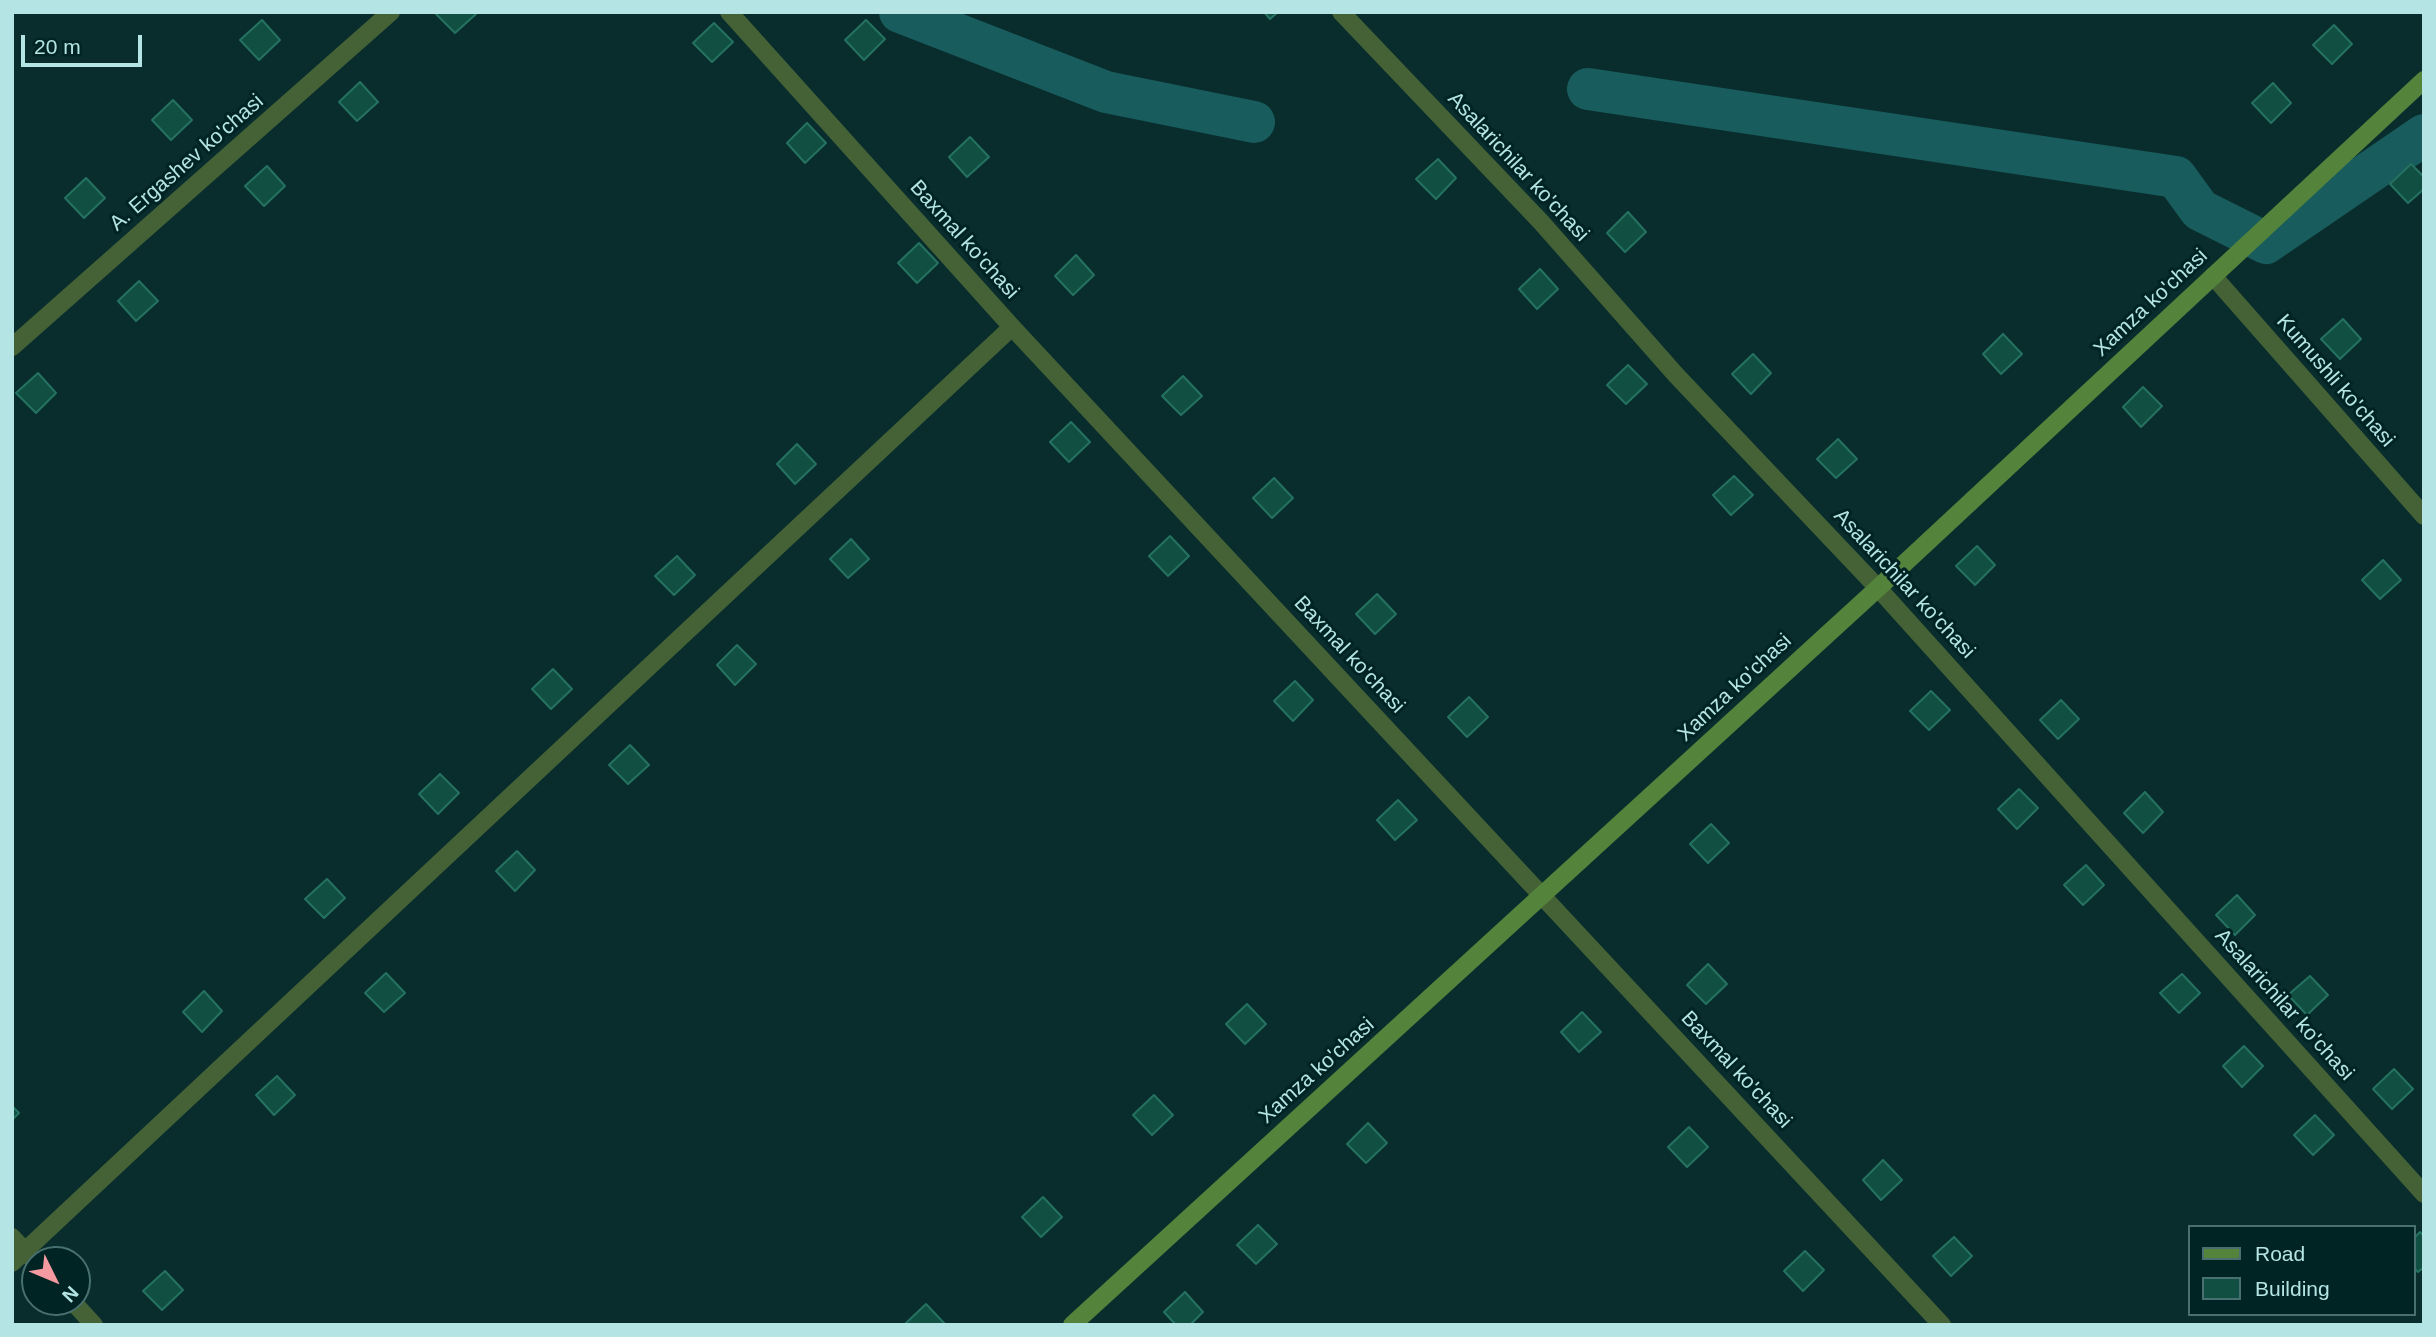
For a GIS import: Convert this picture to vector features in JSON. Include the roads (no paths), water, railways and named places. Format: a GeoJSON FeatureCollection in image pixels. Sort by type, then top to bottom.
{"type":"FeatureCollection","features":[{"type":"Feature","properties":{"kind":"main road","name":"Xamza ko'chasi"},"geometry":{"type":"LineString","coordinates":[[1072,1325],[1878,588],[2424,80]]}},
{"type":"Feature","properties":{"kind":"street","name":"A. Ergashev ko'chasi"},"geometry":{"type":"LineString","coordinates":[[12,347],[391,12]]}},
{"type":"Feature","properties":{"kind":"street","name":"Baxmal ko'chasi"},"geometry":{"type":"LineString","coordinates":[[729,12],[1012,327],[1941,1325]]}},
{"type":"Feature","properties":{"kind":"street","name":"Asalarichilar ko'chasi"},"geometry":{"type":"LineString","coordinates":[[1341,12],[1541,222],[1676,375],[1878,588],[2424,1194]]}},
{"type":"Feature","properties":{"kind":"street","name":"Kumushli ko'chasi"},"geometry":{"type":"LineString","coordinates":[[2213,276],[2424,516]]}},
{"type":"Feature","properties":{"kind":"street"},"geometry":{"type":"LineString","coordinates":[[37,1246],[1012,327]]}},
{"type":"Feature","properties":{"kind":"street"},"geometry":{"type":"LineString","coordinates":[[12,1237],[21,1253]]}},
{"type":"Feature","properties":{"kind":"waterway"},"geometry":{"type":"LineString","coordinates":[[900,12],[1106,92],[1254,122]]}},
{"type":"Feature","properties":{"kind":"waterway"},"geometry":{"type":"LineString","coordinates":[[1588,89],[2176,177],[2200,210],[2266,243],[2424,135]]}}]}
